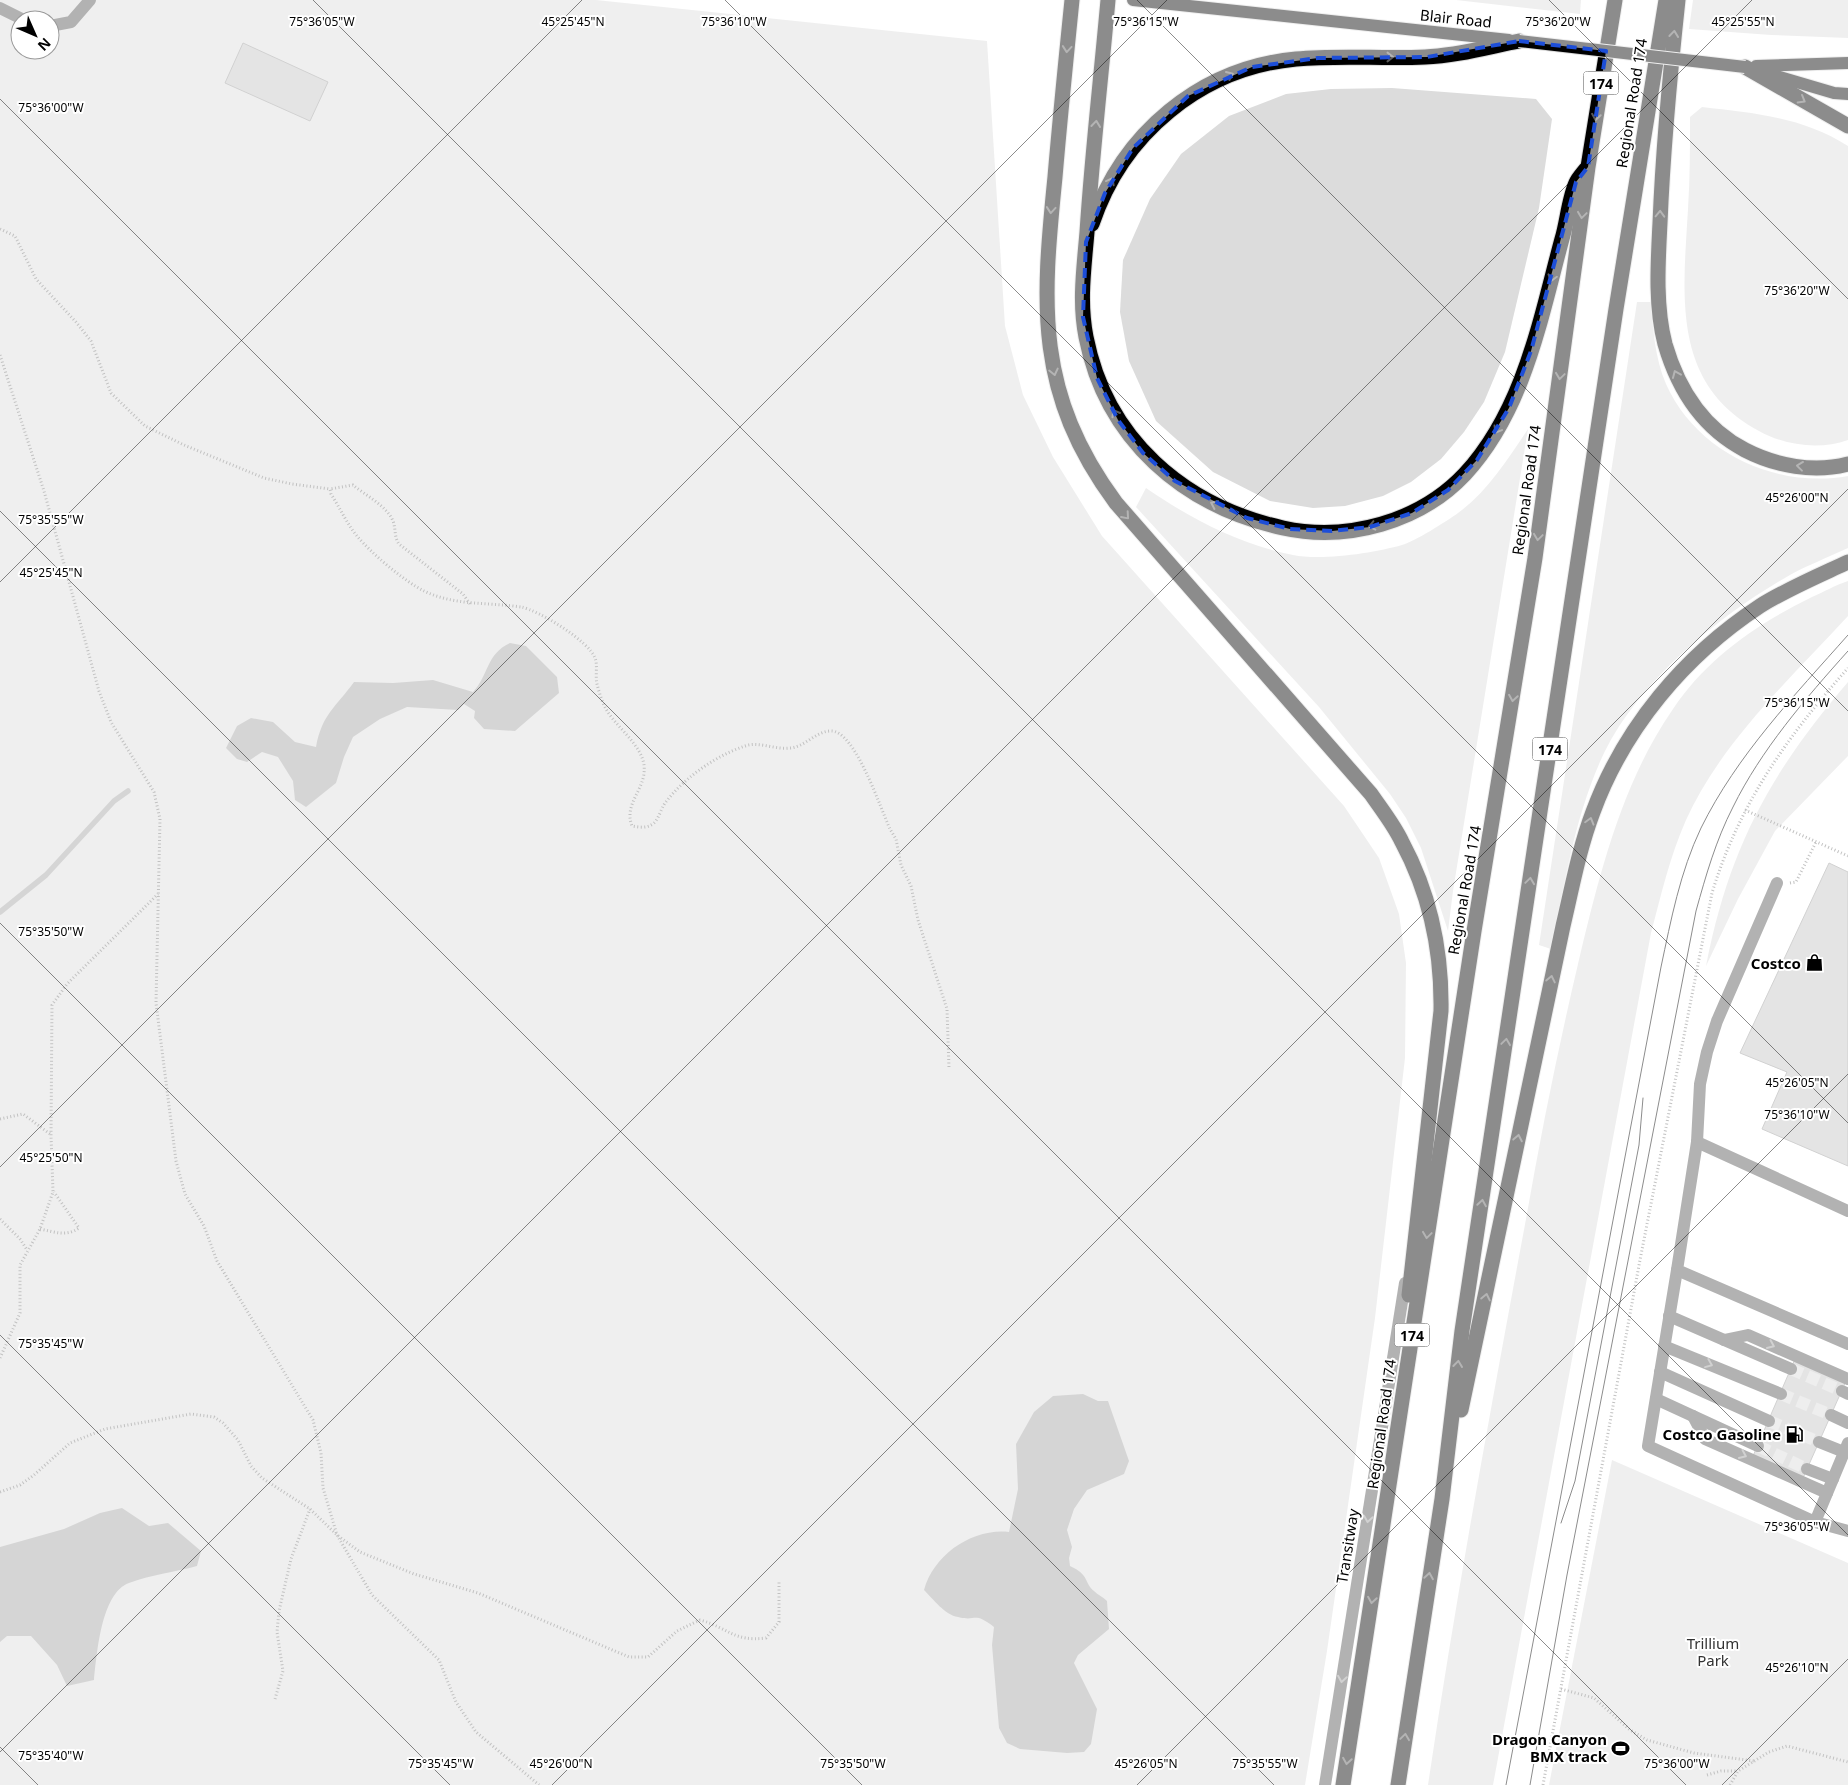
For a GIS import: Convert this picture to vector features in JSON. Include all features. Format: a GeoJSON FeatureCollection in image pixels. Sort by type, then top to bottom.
{"type":"FeatureCollection","features":[{"type":"Feature","properties":{"kind":"highway"},"geometry":{"type":"LineString","coordinates":[[1072,0],[1046,278],[1049,346],[1058,391],[1083,449],[1116,503],[1354,773],[1391,824],[1410,859],[1434,930],[1441,985],[1438,1043],[1419,1194],[1388,1500]]}},
{"type":"Feature","properties":{"kind":"highway"},"geometry":{"type":"LineString","coordinates":[[1108,0],[1082,271],[1082,303],[1086,336],[1091,356],[1106,398],[1118,420],[1143,453],[1192,493],[1247,518],[1290,529],[1311,531],[1360,529],[1390,522],[1430,503],[1463,476],[1497,432],[1518,390],[1531,351],[1576,182],[1588,167]]}},
{"type":"Feature","properties":{"kind":"highway","name":"Regional Road 174"},"geometry":{"type":"LineString","coordinates":[[1343,1785],[1471,950],[1535,558],[1588,167],[1614,0]]}},
{"type":"Feature","properties":{"kind":"highway","name":"Regional Road 174"},"geometry":{"type":"LineString","coordinates":[[1398,1785],[1442,1499],[1462,1331],[1614,319],[1666,0]]}},
{"type":"Feature","properties":{"kind":"highway"},"geometry":{"type":"LineString","coordinates":[[1678,0],[1663,152],[1659,243],[1661,321],[1671,362],[1689,400],[1707,422],[1734,444],[1770,461],[1788,465],[1826,468],[1848,464]]}},
{"type":"Feature","properties":{"kind":"highway"},"geometry":{"type":"LineString","coordinates":[[1086,242],[1097,210],[1112,179],[1143,135],[1188,96],[1233,73],[1294,59],[1427,57],[1519,41]]}},
{"type":"Feature","properties":{"kind":"highway"},"geometry":{"type":"LineString","coordinates":[[1745,67],[1848,126]]}},
{"type":"Feature","properties":{"kind":"highway"},"geometry":{"type":"LineString","coordinates":[[1442,1499],[1576,867],[1592,814],[1602,789],[1644,716],[1673,680],[1707,646],[1760,606],[1802,583],[1848,562]]}},
{"type":"Feature","properties":{"kind":"main road","name":"Blair Road"},"geometry":{"type":"LineString","coordinates":[[1133,0],[1745,67],[1848,63]]}},
{"type":"Feature","properties":{"kind":"main road","name":"Blair Road"},"geometry":{"type":"LineString","coordinates":[[1745,67],[1834,93],[1848,94]]}},
{"type":"Feature","properties":{"kind":"lane"},"geometry":{"type":"LineString","coordinates":[[60,24],[71,22],[90,0]]}},
{"type":"Feature","properties":{"kind":"lane"},"geometry":{"type":"LineString","coordinates":[[1777,883],[1717,1021],[1707,1052],[1700,1084],[1697,1142],[1648,1446],[1815,1522],[1848,1530]]}},
{"type":"Feature","properties":{"kind":"lane"},"geometry":{"type":"LineString","coordinates":[[1697,1142],[1848,1212]]}},
{"type":"Feature","properties":{"kind":"lane","name":"Transitway"},"geometry":{"type":"LineString","coordinates":[[1325,1785],[1419,1194]]}},
{"type":"Feature","properties":{"kind":"lane"},"geometry":{"type":"LineString","coordinates":[[1677,1270],[1848,1344]]}},
{"type":"Feature","properties":{"kind":"lane"},"geometry":{"type":"LineString","coordinates":[[1669,1316],[1791,1369]]}},
{"type":"Feature","properties":{"kind":"lane"},"geometry":{"type":"LineString","coordinates":[[1724,1340],[1748,1335],[1848,1379]]}},
{"type":"Feature","properties":{"kind":"lane"},"geometry":{"type":"LineString","coordinates":[[1664,1346],[1781,1394]]}},
{"type":"Feature","properties":{"kind":"lane"},"geometry":{"type":"LineString","coordinates":[[1660,1372],[1768,1421]]}},
{"type":"Feature","properties":{"kind":"lane"},"geometry":{"type":"LineString","coordinates":[[1656,1399],[1758,1446]]}},
{"type":"Feature","properties":{"kind":"lane"},"geometry":{"type":"LineString","coordinates":[[1831,1415],[1848,1423]]}},
{"type":"Feature","properties":{"kind":"lane"},"geometry":{"type":"LineString","coordinates":[[1694,1416],[1706,1438],[1827,1493]]}},
{"type":"Feature","properties":{"kind":"lane"},"geometry":{"type":"LineString","coordinates":[[1815,1522],[1846,1448],[1819,1442]]}},
{"type":"Feature","properties":{"kind":"lane"},"geometry":{"type":"LineString","coordinates":[[1807,1469],[1833,1479]]}},
{"type":"Feature","properties":{"kind":"path"},"geometry":{"type":"LineString","coordinates":[[0,229],[15,236],[36,279],[76,322],[90,342],[111,393],[145,426],[184,446],[264,478],[330,489],[353,485],[386,511],[394,522],[396,540],[399,544],[463,594],[470,604]]}},
{"type":"Feature","properties":{"kind":"path"},"geometry":{"type":"LineString","coordinates":[[0,355],[44,491],[99,691],[111,722],[154,792],[160,819],[156,1002],[176,1161],[185,1194],[204,1226],[216,1262],[313,1420],[321,1453],[323,1488],[337,1535],[372,1595],[439,1660],[456,1702],[476,1732],[539,1785]]}},
{"type":"Feature","properties":{"kind":"path"},"geometry":{"type":"LineString","coordinates":[[330,489],[331,494],[357,535],[404,579],[426,592],[470,604],[523,607],[566,629],[588,648],[595,658],[597,685],[606,709],[639,752],[643,763],[644,775],[629,811],[632,826],[643,828],[654,823],[664,804],[687,779],[715,761],[746,745],[757,744],[791,748],[802,746],[832,730],[842,734],[850,743],[862,764],[896,839],[901,865],[911,886],[918,920],[947,1009],[949,1068]]}},
{"type":"Feature","properties":{"kind":"path"},"geometry":{"type":"LineString","coordinates":[[1543,1785],[1704,929],[1719,872],[1745,810],[1772,764],[1794,731],[1848,668]]}},
{"type":"Feature","properties":{"kind":"path"},"geometry":{"type":"LineString","coordinates":[[1745,810],[1848,856]]}},
{"type":"Feature","properties":{"kind":"path"},"geometry":{"type":"LineString","coordinates":[[1777,883],[1796,882],[1816,842]]}},
{"type":"Feature","properties":{"kind":"path"},"geometry":{"type":"LineString","coordinates":[[0,1358],[20,1313],[20,1265],[40,1229],[54,1192],[51,1135],[52,1005],[67,984],[158,894]]}},
{"type":"Feature","properties":{"kind":"path"},"geometry":{"type":"LineString","coordinates":[[0,1119],[24,1114],[51,1135]]}},
{"type":"Feature","properties":{"kind":"path"},"geometry":{"type":"LineString","coordinates":[[40,1229],[65,1234],[71,1233],[78,1228],[54,1192]]}},
{"type":"Feature","properties":{"kind":"path"},"geometry":{"type":"LineString","coordinates":[[0,1219],[20,1239],[27,1250]]}},
{"type":"Feature","properties":{"kind":"path"},"geometry":{"type":"LineString","coordinates":[[0,1492],[20,1485],[70,1443],[105,1428],[191,1414],[214,1417],[224,1423],[238,1440],[251,1466],[262,1478],[310,1509],[337,1535],[375,1560],[478,1593],[629,1658],[648,1658],[677,1631],[700,1620],[740,1639],[766,1638],[779,1622],[779,1581]]}},
{"type":"Feature","properties":{"kind":"path"},"geometry":{"type":"LineString","coordinates":[[275,1699],[283,1671],[277,1632],[279,1611],[291,1559],[310,1509]]}},
{"type":"Feature","properties":{"kind":"path"},"geometry":{"type":"LineString","coordinates":[[1561,1690],[1594,1698],[1630,1730],[1647,1740],[1694,1752],[1754,1761]]}},
{"type":"Feature","properties":{"kind":"path"},"geometry":{"type":"LineString","coordinates":[[1708,1775],[1720,1771],[1738,1770],[1787,1746],[1848,1762]]}},
{"type":"Feature","properties":{"kind":"path"},"geometry":{"type":"LineString","coordinates":[[1730,1785],[1738,1770]]}},
{"type":"Feature","properties":{"kind":"highlighted area"},"geometry":{"type":"Polygon","coordinates":[[[1519,41],[1606,51],[1588,167],[1576,182],[1531,351],[1509,408],[1477,460],[1448,490],[1412,513],[1370,527],[1332,531],[1290,529],[1247,518],[1175,481],[1143,453],[1118,420],[1097,378],[1083,317],[1086,242],[1105,193],[1133,148],[1188,96],[1252,67],[1318,58],[1427,57],[1519,41]]]}},
{"type":"Feature","properties":{"kind":"green space"},"geometry":{"type":"Polygon","coordinates":[[[0,0],[596,0],[987,41],[1005,326],[1023,395],[1053,457],[1102,536],[1344,806],[1379,858],[1399,914],[1406,963],[1405,1058],[1375,1318],[1327,1651],[1305,1785],[0,1785],[0,0]]]}},
{"type":"Feature","properties":{"kind":"green space"},"geometry":{"type":"Polygon","coordinates":[[[1456,0],[1581,0],[1580,14],[1456,0]]]}},
{"type":"Feature","properties":{"kind":"green space"},"geometry":{"type":"Polygon","coordinates":[[[1693,0],[1848,0],[1848,38],[1689,29],[1693,0]]]}},
{"type":"Feature","properties":{"kind":"green space"},"geometry":{"type":"Polygon","coordinates":[[[1392,88],[1536,99],[1552,119],[1539,208],[1505,352],[1484,402],[1464,432],[1441,459],[1411,482],[1383,496],[1345,506],[1313,508],[1270,501],[1213,472],[1156,421],[1129,361],[1120,312],[1123,260],[1150,199],[1181,154],[1229,116],[1286,94],[1331,89],[1392,88]]]}},
{"type":"Feature","properties":{"kind":"green space"},"geometry":{"type":"Polygon","coordinates":[[[1702,107],[1759,114],[1796,122],[1831,136],[1848,146],[1848,440],[1826,445],[1803,445],[1780,440],[1759,431],[1730,411],[1710,389],[1697,363],[1689,335],[1685,305],[1685,273],[1690,117],[1702,107]]]}},
{"type":"Feature","properties":{"kind":"green space"},"geometry":{"type":"Polygon","coordinates":[[[1637,302],[1651,302],[1657,354],[1662,374],[1679,408],[1697,429],[1718,446],[1741,460],[1767,471],[1793,477],[1821,479],[1848,476],[1848,548],[1790,575],[1737,609],[1711,629],[1661,674],[1620,724],[1605,751],[1578,823],[1551,949],[1539,945],[1637,302]]]}},
{"type":"Feature","properties":{"kind":"green space"},"geometry":{"type":"Polygon","coordinates":[[[1528,429],[1448,931],[1421,848],[1406,818],[1390,794],[1319,707],[1136,507],[1146,488],[1180,510],[1216,529],[1273,550],[1305,557],[1332,557],[1377,551],[1414,540],[1469,505],[1488,485],[1528,429]]]}},
{"type":"Feature","properties":{"kind":"green space"},"geometry":{"type":"Polygon","coordinates":[[[1848,581],[1848,616],[1781,687],[1738,737],[1701,791],[1686,820],[1675,848],[1651,933],[1493,1785],[1428,1785],[1474,1502],[1544,1123],[1578,964],[1594,898],[1614,832],[1639,768],[1655,738],[1673,709],[1701,674],[1717,658],[1753,631],[1792,607],[1848,581]]]}},
{"type":"Feature","properties":{"kind":"green space"},"geometry":{"type":"Polygon","coordinates":[[[1848,682],[1848,756],[1775,831],[1738,899],[1706,966],[1727,885],[1740,848],[1756,814],[1796,748],[1820,715],[1848,682]]]}},
{"type":"Feature","properties":{"kind":"green space","name":"Trillium Park"},"geometry":{"type":"Polygon","coordinates":[[[1612,1460],[1848,1563],[1848,1785],[1549,1785],[1612,1460]]]}},
{"type":"Feature","properties":{"kind":"shaded area"},"geometry":{"type":"Polygon","coordinates":[[[510,643],[526,646],[557,677],[559,693],[515,731],[484,729],[474,718],[475,711],[464,704],[458,710],[407,707],[380,719],[353,737],[344,757],[336,783],[306,807],[295,800],[293,781],[278,757],[262,752],[247,762],[237,759],[226,748],[237,726],[251,718],[273,722],[295,742],[316,747],[326,719],[354,682],[393,683],[433,680],[473,692],[496,653],[510,643]]]}},
{"type":"Feature","properties":{"kind":"shaded area"},"geometry":{"type":"Polygon","coordinates":[[[1083,1394],[1098,1401],[1108,1401],[1129,1461],[1124,1474],[1087,1490],[1074,1509],[1067,1530],[1072,1547],[1069,1558],[1070,1566],[1081,1573],[1091,1588],[1107,1601],[1109,1629],[1078,1655],[1074,1663],[1097,1709],[1091,1744],[1084,1752],[1067,1753],[1020,1749],[1007,1743],[999,1728],[992,1645],[994,1627],[982,1619],[953,1616],[924,1590],[936,1565],[957,1546],[982,1534],[1009,1532],[1018,1489],[1016,1444],[1034,1412],[1053,1396],[1083,1394]]]}},
{"type":"Feature","properties":{"kind":"shaded area"},"geometry":{"type":"Polygon","coordinates":[[[122,1508],[149,1526],[168,1523],[201,1551],[197,1566],[137,1580],[120,1589],[106,1611],[99,1641],[94,1680],[67,1686],[57,1665],[31,1636],[7,1636],[0,1642],[0,1547],[64,1529],[100,1513],[122,1508]]]}},
{"type":"Feature","properties":{"kind":"building"},"geometry":{"type":"Polygon","coordinates":[[[243,43],[328,82],[310,121],[225,83],[243,43]]]}},
{"type":"Feature","properties":{"kind":"building","name":"Costco"},"geometry":{"type":"Polygon","coordinates":[[[1829,863],[1848,872],[1848,1166],[1762,1129],[1787,1072],[1740,1053],[1829,863]]]}},
{"type":"Feature","properties":{"kind":"building"},"geometry":{"type":"Polygon","coordinates":[[[1795,1359],[1846,1381],[1803,1478],[1753,1456],[1795,1359]]]}},
{"type":"Feature","properties":{"kind":"waterway"},"geometry":{"type":"LineString","coordinates":[[0,912],[46,875],[114,801],[128,791]]}},
{"type":"Feature","properties":{"kind":"tunnel"},"geometry":{"type":"LineString","coordinates":[[1791,1369],[1842,1391]]}},
{"type":"Feature","properties":{"kind":"tunnel"},"geometry":{"type":"LineString","coordinates":[[1781,1394],[1831,1415]]}},
{"type":"Feature","properties":{"kind":"tunnel"},"geometry":{"type":"LineString","coordinates":[[1769,1421],[1819,1442]]}},
{"type":"Feature","properties":{"kind":"tunnel"},"geometry":{"type":"LineString","coordinates":[[1758,1446],[1807,1469]]}},
{"type":"Feature","properties":{"kind":"tram line"},"geometry":{"type":"LineString","coordinates":[[1506,1785],[1661,967],[1687,862],[1715,801],[1749,751],[1848,635]]}},
{"type":"Feature","properties":{"kind":"tram line"},"geometry":{"type":"LineString","coordinates":[[1530,1785],[1567,1575],[1696,911],[1721,832],[1744,786],[1770,745],[1848,651]]}},
{"type":"Feature","properties":{"kind":"tram line"},"geometry":{"type":"LineString","coordinates":[[1561,1523],[1575,1481],[1639,1145],[1643,1098]]}},
{"type":"Feature","properties":{"kind":"place","name":"Costco"},"geometry":{"type":"Point","coordinates":[1815,963]}},
{"type":"Feature","properties":{"kind":"place","name":"Costco Gasoline"},"geometry":{"type":"Point","coordinates":[1795,1434]}},
{"type":"Feature","properties":{"kind":"place","name":"Dragon Canyon BMX track"},"geometry":{"type":"Point","coordinates":[1621,1748]}}]}
